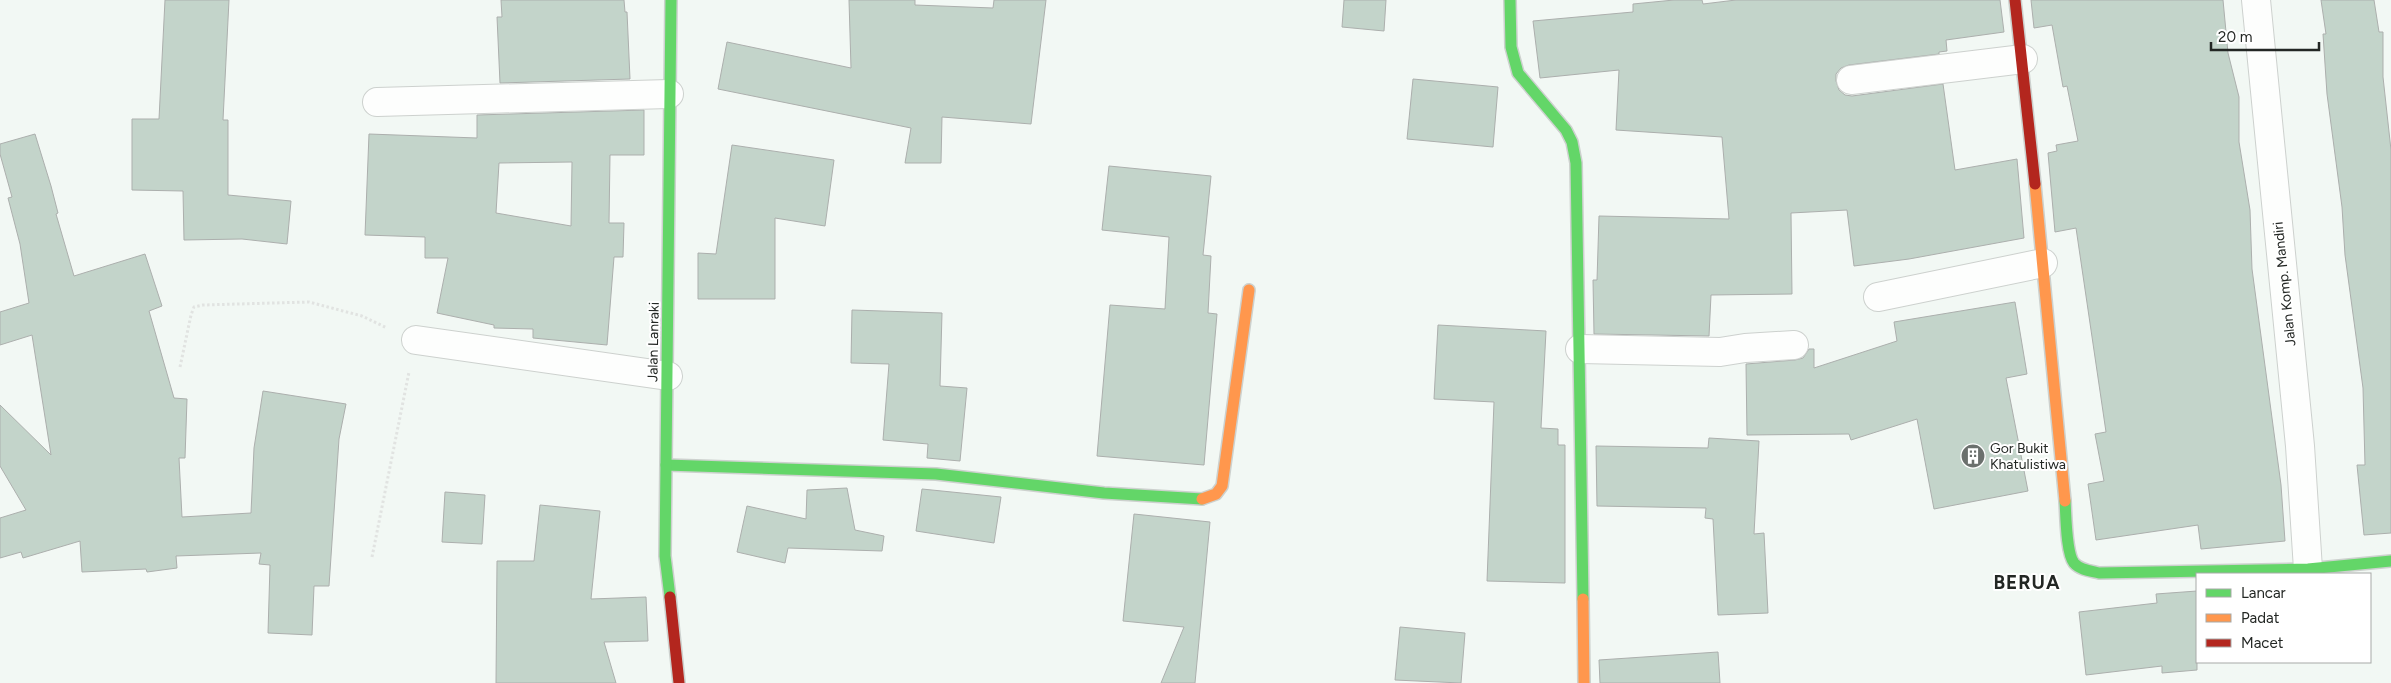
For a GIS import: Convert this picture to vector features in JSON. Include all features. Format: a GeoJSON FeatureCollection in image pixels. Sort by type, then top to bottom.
{"type":"FeatureCollection","features":[{"type":"Feature","properties":{"kind":"street","name":"Jalan Lanraki"},"geometry":{"type":"LineString","coordinates":[[671,0],[665,556],[679,683]]}},
{"type":"Feature","properties":{"kind":"street"},"geometry":{"type":"LineString","coordinates":[[1510,0],[1513,59],[1519,74],[1529,89],[1564,127],[1572,140],[1577,186],[1584,683]]}},
{"type":"Feature","properties":{"kind":"street"},"geometry":{"type":"LineString","coordinates":[[2015,0],[2023,59],[2070,552],[2074,563],[2084,570],[2107,573],[2308,569],[2391,561]]}},
{"type":"Feature","properties":{"kind":"street","name":"Jalan Komp. Mandiri"},"geometry":{"type":"LineString","coordinates":[[2256,0],[2300,446],[2308,569]]}},
{"type":"Feature","properties":{"kind":"street"},"geometry":{"type":"LineString","coordinates":[[1851,80],[2023,59]]}},
{"type":"Feature","properties":{"kind":"street"},"geometry":{"type":"LineString","coordinates":[[377,102],[669,94]]}},
{"type":"Feature","properties":{"kind":"street"},"geometry":{"type":"LineString","coordinates":[[1878,297],[2043,263]]}},
{"type":"Feature","properties":{"kind":"street"},"geometry":{"type":"LineString","coordinates":[[666,465],[936,474],[1104,493],[1206,499],[1216,494],[1222,486],[1249,290]]}},
{"type":"Feature","properties":{"kind":"street"},"geometry":{"type":"LineString","coordinates":[[416,340],[668,376]]}},
{"type":"Feature","properties":{"kind":"street"},"geometry":{"type":"LineString","coordinates":[[1580,349],[1720,352],[1745,348],[1794,345]]}},
{"type":"Feature","properties":{"kind":"path"},"geometry":{"type":"LineString","coordinates":[[180,367],[190,315],[194,307],[203,305],[309,302],[362,316],[416,340],[372,557]]}},
{"type":"Feature","properties":{"kind":"building"},"geometry":{"type":"Polygon","coordinates":[[[165,0],[229,0],[223,120],[228,120],[228,195],[291,201],[287,244],[242,239],[184,240],[183,191],[132,190],[132,119],[159,119],[165,0]]]}},
{"type":"Feature","properties":{"kind":"building"},"geometry":{"type":"Polygon","coordinates":[[[501,0],[624,0],[625,12],[627,12],[630,79],[500,83],[497,17],[502,17],[501,0]]]}},
{"type":"Feature","properties":{"kind":"building"},"geometry":{"type":"Polygon","coordinates":[[[849,0],[915,0],[915,5],[993,8],[994,0],[1046,0],[1031,124],[942,117],[941,163],[905,163],[911,128],[718,89],[727,42],[851,68],[849,0]]]}},
{"type":"Feature","properties":{"kind":"building"},"geometry":{"type":"Polygon","coordinates":[[[1344,0],[1386,0],[1384,31],[1342,27],[1344,0]]]}},
{"type":"Feature","properties":{"kind":"building"},"geometry":{"type":"Polygon","coordinates":[[[1674,0],[1702,0],[1703,4],[1736,0],[2000,0],[2004,32],[1946,40],[1947,51],[1939,52],[1939,54],[1849,65],[1841,68],[1836,74],[1836,81],[1839,90],[1845,95],[1852,96],[1943,84],[1955,170],[2017,159],[2024,238],[1909,259],[1854,266],[1847,210],[1791,213],[1792,294],[1711,295],[1709,336],[1594,334],[1593,280],[1597,280],[1599,216],[1729,219],[1722,137],[1616,130],[1619,70],[1540,78],[1533,21],[1633,12],[1633,4],[1674,0]]]}},
{"type":"Feature","properties":{"kind":"building"},"geometry":{"type":"Polygon","coordinates":[[[2031,0],[2223,0],[2228,53],[2239,97],[2239,142],[2250,210],[2252,269],[2281,485],[2285,541],[2201,549],[2198,525],[2096,540],[2088,484],[2104,481],[2095,434],[2106,432],[2076,228],[2055,232],[2048,153],[2057,151],[2056,145],[2078,141],[2067,86],[2063,87],[2052,25],[2034,28],[2031,0]]]}},
{"type":"Feature","properties":{"kind":"building"},"geometry":{"type":"Polygon","coordinates":[[[2321,0],[2374,0],[2379,32],[2383,32],[2383,77],[2391,150],[2391,533],[2364,535],[2357,465],[2365,465],[2363,388],[2345,255],[2342,207],[2327,94],[2323,34],[2326,34],[2321,0]]]}},
{"type":"Feature","properties":{"kind":"building"},"geometry":{"type":"Polygon","coordinates":[[[1413,79],[1498,87],[1493,147],[1407,139],[1413,79]]]}},
{"type":"Feature","properties":{"kind":"building"},"geometry":{"type":"Polygon","coordinates":[[[644,110],[644,155],[610,155],[609,223],[624,223],[623,257],[614,257],[607,345],[533,338],[533,329],[494,328],[494,325],[437,313],[448,258],[425,258],[425,237],[365,235],[369,134],[477,138],[477,115],[644,110]],[[572,162],[499,163],[496,213],[571,226],[572,162]]]}},
{"type":"Feature","properties":{"kind":"building"},"geometry":{"type":"Polygon","coordinates":[[[35,134],[51,186],[58,213],[56,214],[74,276],[145,254],[162,306],[149,311],[174,398],[187,399],[185,458],[179,458],[182,517],[251,513],[254,448],[263,391],[346,404],[339,439],[329,586],[314,586],[312,635],[268,633],[270,565],[259,564],[261,553],[176,556],[177,568],[147,572],[146,569],[82,572],[80,541],[23,558],[21,552],[0,558],[0,518],[26,510],[0,466],[0,405],[51,455],[32,335],[0,345],[0,312],[29,303],[20,244],[8,198],[12,197],[0,154],[0,144],[35,134]]]}},
{"type":"Feature","properties":{"kind":"building"},"geometry":{"type":"Polygon","coordinates":[[[732,145],[834,160],[825,226],[775,218],[775,299],[698,299],[698,253],[716,254],[732,145]]]}},
{"type":"Feature","properties":{"kind":"building"},"geometry":{"type":"Polygon","coordinates":[[[1109,166],[1211,176],[1203,255],[1211,256],[1208,313],[1217,314],[1204,465],[1097,456],[1110,305],[1165,309],[1169,237],[1102,230],[1109,166]]]}},
{"type":"Feature","properties":{"kind":"building"},"geometry":{"type":"Polygon","coordinates":[[[2015,302],[2027,374],[2006,378],[2028,491],[1934,509],[1917,419],[1851,440],[1849,434],[1747,435],[1746,364],[1795,360],[1803,358],[1809,349],[1814,349],[1814,368],[1897,341],[1894,322],[2015,302]]]}},
{"type":"Feature","properties":{"kind":"building"},"geometry":{"type":"Polygon","coordinates":[[[852,310],[942,313],[940,386],[967,388],[960,461],[927,458],[928,444],[883,440],[889,364],[851,363],[852,310]]]}},
{"type":"Feature","properties":{"kind":"building"},"geometry":{"type":"Polygon","coordinates":[[[1438,325],[1546,331],[1541,428],[1558,429],[1558,445],[1565,445],[1565,583],[1487,581],[1494,402],[1434,399],[1438,325]]]}},
{"type":"Feature","properties":{"kind":"building"},"geometry":{"type":"Polygon","coordinates":[[[1709,438],[1759,441],[1754,534],[1764,533],[1768,613],[1718,615],[1713,519],[1705,518],[1706,508],[1597,506],[1596,446],[1708,448],[1709,438]]]}},
{"type":"Feature","properties":{"kind":"building"},"geometry":{"type":"Polygon","coordinates":[[[847,488],[855,530],[884,536],[882,551],[788,548],[785,563],[737,552],[747,506],[806,519],[807,490],[847,488]]]}},
{"type":"Feature","properties":{"kind":"building"},"geometry":{"type":"Polygon","coordinates":[[[922,489],[1001,497],[994,543],[916,531],[922,489]]]}},
{"type":"Feature","properties":{"kind":"building"},"geometry":{"type":"Polygon","coordinates":[[[445,492],[485,495],[482,544],[442,542],[445,492]]]}},
{"type":"Feature","properties":{"kind":"building"},"geometry":{"type":"Polygon","coordinates":[[[540,505],[600,511],[591,599],[646,597],[648,641],[604,642],[616,683],[496,683],[497,561],[534,561],[540,505]]]}},
{"type":"Feature","properties":{"kind":"building"},"geometry":{"type":"Polygon","coordinates":[[[1134,514],[1210,522],[1195,683],[1161,683],[1184,627],[1123,621],[1134,514]]]}},
{"type":"Feature","properties":{"kind":"building"},"geometry":{"type":"Polygon","coordinates":[[[2196,591],[2197,670],[2162,673],[2162,666],[2086,675],[2079,612],[2157,603],[2156,594],[2196,591]]]}},
{"type":"Feature","properties":{"kind":"building"},"geometry":{"type":"Polygon","coordinates":[[[1400,627],[1465,633],[1461,683],[1395,680],[1400,627]]]}},
{"type":"Feature","properties":{"kind":"building"},"geometry":{"type":"Polygon","coordinates":[[[1718,652],[1720,683],[1600,683],[1599,660],[1718,652]]]}},
{"type":"Feature","properties":{"kind":"traffic: fast"},"geometry":{"type":"LineString","coordinates":[[670,597],[665,556],[671,0]]}},
{"type":"Feature","properties":{"kind":"traffic: fast"},"geometry":{"type":"LineString","coordinates":[[1510,0],[1511,47],[1518,73],[1566,130],[1572,142],[1576,163],[1583,599]]}},
{"type":"Feature","properties":{"kind":"traffic: fast"},"geometry":{"type":"LineString","coordinates":[[666,465],[936,474],[1104,493],[1202,499]]}},
{"type":"Feature","properties":{"kind":"traffic: fast"},"geometry":{"type":"LineString","coordinates":[[2065,501],[2071,558],[2079,567],[2099,573],[2308,569],[2391,561]]}},
{"type":"Feature","properties":{"kind":"traffic: slow"},"geometry":{"type":"LineString","coordinates":[[2035,184],[2065,501]]}},
{"type":"Feature","properties":{"kind":"traffic: slow"},"geometry":{"type":"LineString","coordinates":[[1202,499],[1216,494],[1222,486],[1249,290]]}},
{"type":"Feature","properties":{"kind":"traffic: slow"},"geometry":{"type":"LineString","coordinates":[[1583,599],[1584,683]]}},
{"type":"Feature","properties":{"kind":"traffic: jam"},"geometry":{"type":"LineString","coordinates":[[2015,0],[2035,184]]}},
{"type":"Feature","properties":{"kind":"traffic: jam"},"geometry":{"type":"LineString","coordinates":[[670,597],[679,683]]}},
{"type":"Feature","properties":{"kind":"place","name":"Gor Bukit Khatulistiwa"},"geometry":{"type":"Point","coordinates":[1973,456]}},
{"type":"Feature","properties":{"kind":"district","name":"BERUA"},"geometry":{"type":"Point","coordinates":[2027,582]}}]}
